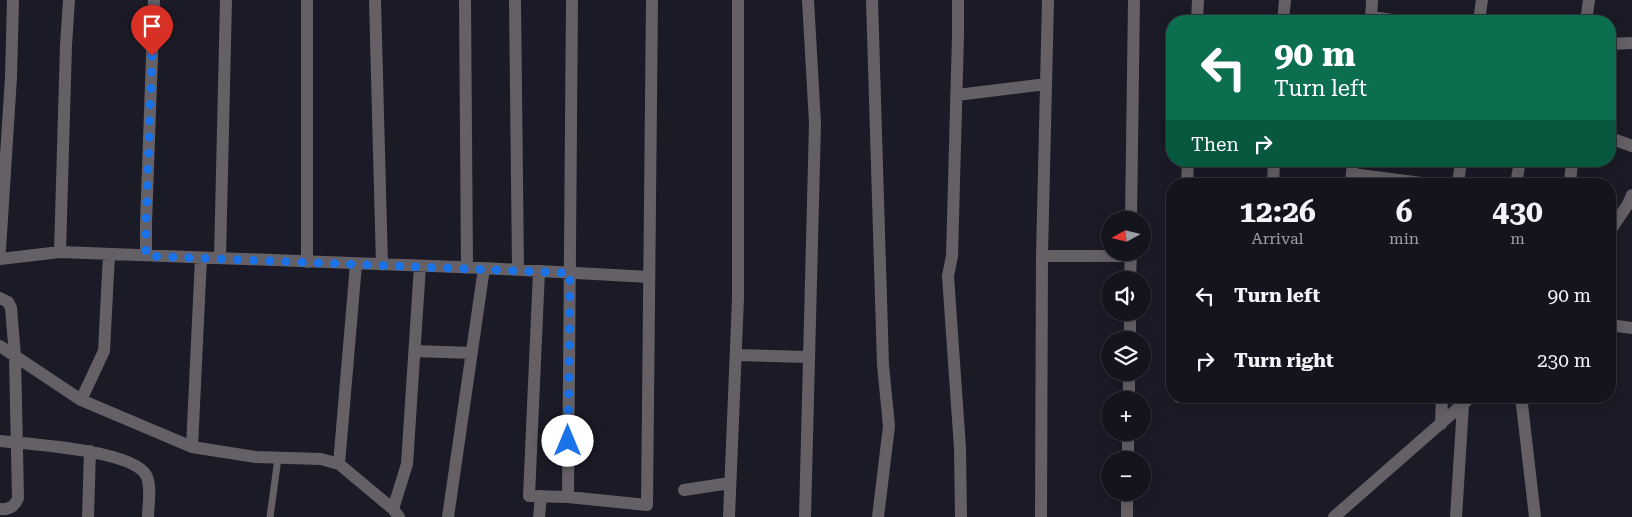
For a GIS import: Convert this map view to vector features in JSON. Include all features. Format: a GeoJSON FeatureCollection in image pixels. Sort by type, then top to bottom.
{"type":"FeatureCollection","features":[{"type":"Feature","properties":{"kind":"street"},"geometry":{"type":"LineString","coordinates":[[0,250],[11,76],[13,0]]}},
{"type":"Feature","properties":{"kind":"street"},"geometry":{"type":"LineString","coordinates":[[60,252],[69,0]]}},
{"type":"Feature","properties":{"kind":"street"},"geometry":{"type":"LineString","coordinates":[[146,256],[154,0]]}},
{"type":"Feature","properties":{"kind":"street"},"geometry":{"type":"LineString","coordinates":[[220,258],[226,0]]}},
{"type":"Feature","properties":{"kind":"street"},"geometry":{"type":"LineString","coordinates":[[307,0],[307,262]]}},
{"type":"Feature","properties":{"kind":"street"},"geometry":{"type":"LineString","coordinates":[[375,0],[382,264]]}},
{"type":"Feature","properties":{"kind":"street"},"geometry":{"type":"LineString","coordinates":[[466,0],[467,268]]}},
{"type":"Feature","properties":{"kind":"street"},"geometry":{"type":"LineString","coordinates":[[515,0],[518,270]]}},
{"type":"Feature","properties":{"kind":"street"},"geometry":{"type":"LineString","coordinates":[[568,497],[572,0]]}},
{"type":"Feature","properties":{"kind":"street"},"geometry":{"type":"LineString","coordinates":[[539,271],[529,496],[568,497],[647,505],[652,0]]}},
{"type":"Feature","properties":{"kind":"street"},"geometry":{"type":"LineString","coordinates":[[729,517],[738,298],[738,0]]}},
{"type":"Feature","properties":{"kind":"street"},"geometry":{"type":"LineString","coordinates":[[805,517],[815,123],[808,0]]}},
{"type":"Feature","properties":{"kind":"street"},"geometry":{"type":"LineString","coordinates":[[872,0],[883,365],[889,426],[878,517]]}},
{"type":"Feature","properties":{"kind":"street"},"geometry":{"type":"LineString","coordinates":[[958,0],[952,256],[948,276],[960,448],[961,517]]}},
{"type":"Feature","properties":{"kind":"street"},"geometry":{"type":"LineString","coordinates":[[1041,517],[1042,256],[1048,0]]}},
{"type":"Feature","properties":{"kind":"street"},"geometry":{"type":"LineString","coordinates":[[1131,211],[1134,0]]}},
{"type":"Feature","properties":{"kind":"street"},"geometry":{"type":"LineString","coordinates":[[1197,15],[1198,0]]}},
{"type":"Feature","properties":{"kind":"street"},"geometry":{"type":"LineString","coordinates":[[1284,15],[1285,0]]}},
{"type":"Feature","properties":{"kind":"street"},"geometry":{"type":"LineString","coordinates":[[1371,15],[1372,0]]}},
{"type":"Feature","properties":{"kind":"street"},"geometry":{"type":"LineString","coordinates":[[1480,15],[1482,0]]}},
{"type":"Feature","properties":{"kind":"street"},"geometry":{"type":"LineString","coordinates":[[1587,15],[1589,0]]}},
{"type":"Feature","properties":{"kind":"street"},"geometry":{"type":"LineString","coordinates":[[1616,44],[1632,43]]}},
{"type":"Feature","properties":{"kind":"street"},"geometry":{"type":"LineString","coordinates":[[957,95],[1046,84]]}},
{"type":"Feature","properties":{"kind":"street"},"geometry":{"type":"LineString","coordinates":[[1616,140],[1632,146]]}},
{"type":"Feature","properties":{"kind":"street"},"geometry":{"type":"LineString","coordinates":[[1352,173],[1387,178]]}},
{"type":"Feature","properties":{"kind":"street"},"geometry":{"type":"LineString","coordinates":[[1616,222],[1632,195]]}},
{"type":"Feature","properties":{"kind":"street"},"geometry":{"type":"LineString","coordinates":[[0,259],[60,252],[484,268],[649,277]]}},
{"type":"Feature","properties":{"kind":"street"},"geometry":{"type":"LineString","coordinates":[[81,400],[104,351],[109,254]]}},
{"type":"Feature","properties":{"kind":"street"},"geometry":{"type":"LineString","coordinates":[[1042,256],[1101,255]]}},
{"type":"Feature","properties":{"kind":"street"},"geometry":{"type":"LineString","coordinates":[[192,447],[201,258]]}},
{"type":"Feature","properties":{"kind":"street"},"geometry":{"type":"LineString","coordinates":[[339,464],[356,264]]}},
{"type":"Feature","properties":{"kind":"street"},"geometry":{"type":"LineString","coordinates":[[0,346],[81,400],[192,447],[256,457],[321,459],[339,464],[396,513],[407,464],[420,266]]}},
{"type":"Feature","properties":{"kind":"street"},"geometry":{"type":"LineString","coordinates":[[448,517],[484,268]]}},
{"type":"Feature","properties":{"kind":"street"},"geometry":{"type":"LineString","coordinates":[[0,298],[8,302],[11,308],[15,356],[18,498],[16,504],[11,508],[0,509]]}},
{"type":"Feature","properties":{"kind":"street"},"geometry":{"type":"LineString","coordinates":[[1616,326],[1632,328]]}},
{"type":"Feature","properties":{"kind":"street"},"geometry":{"type":"LineString","coordinates":[[415,351],[472,353]]}},
{"type":"Feature","properties":{"kind":"street"},"geometry":{"type":"LineString","coordinates":[[736,355],[809,357]]}},
{"type":"Feature","properties":{"kind":"street"},"geometry":{"type":"LineString","coordinates":[[1441,424],[1442,403]]}},
{"type":"Feature","properties":{"kind":"street"},"geometry":{"type":"LineString","coordinates":[[1334,517],[1465,403]]}},
{"type":"Feature","properties":{"kind":"street"},"geometry":{"type":"LineString","coordinates":[[1456,517],[1467,403]]}},
{"type":"Feature","properties":{"kind":"street"},"geometry":{"type":"LineString","coordinates":[[1522,403],[1535,517]]}},
{"type":"Feature","properties":{"kind":"street"},"geometry":{"type":"LineString","coordinates":[[0,441],[90,451],[132,462],[147,476],[149,489],[148,517]]}},
{"type":"Feature","properties":{"kind":"street"},"geometry":{"type":"LineString","coordinates":[[88,517],[90,451]]}},
{"type":"Feature","properties":{"kind":"street"},"geometry":{"type":"LineString","coordinates":[[684,490],[730,483]]}},
{"type":"Feature","properties":{"kind":"street"},"geometry":{"type":"LineString","coordinates":[[539,517],[541,496]]}},
{"type":"Feature","properties":{"kind":"street"},"geometry":{"type":"LineString","coordinates":[[1127,517],[1128,501]]}},
{"type":"Feature","properties":{"kind":"lane"},"geometry":{"type":"LineString","coordinates":[[270,517],[278,458]]}},
{"type":"Feature","properties":{"kind":"route"},"geometry":{"type":"LineString","coordinates":[[152,56],[146,256],[484,268],[570,273],[568,441]]}}]}
